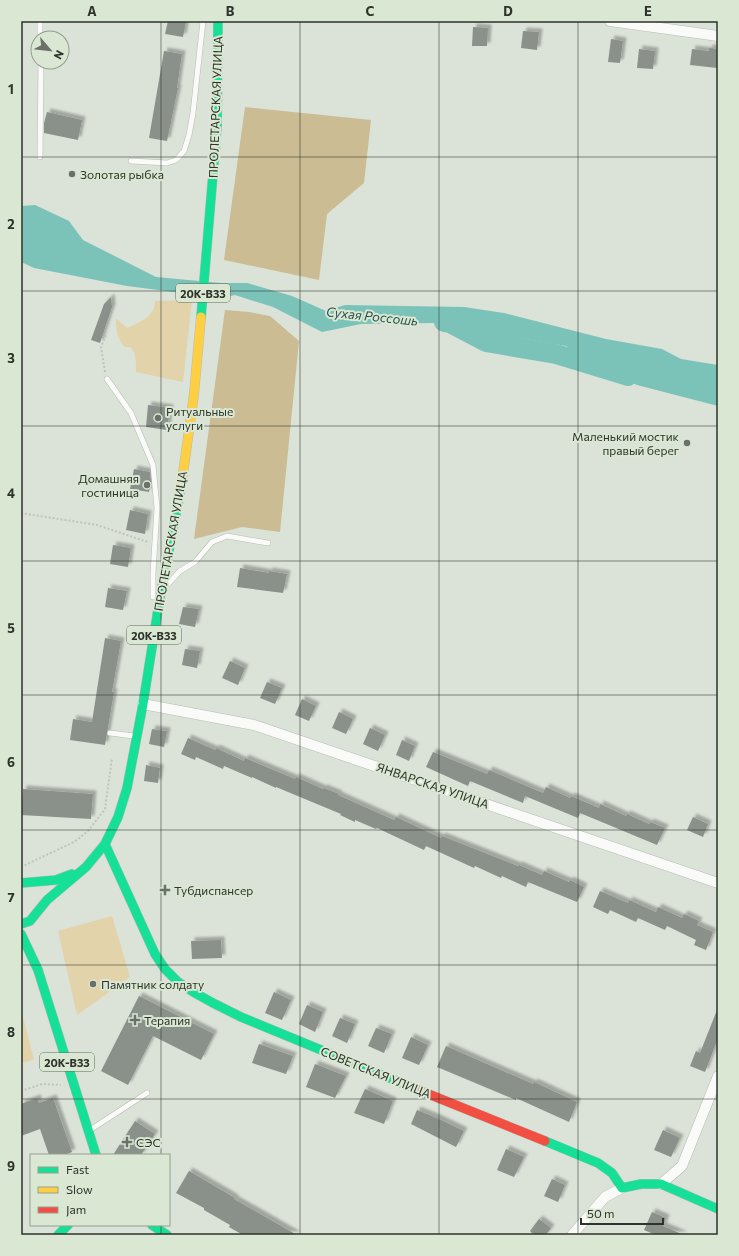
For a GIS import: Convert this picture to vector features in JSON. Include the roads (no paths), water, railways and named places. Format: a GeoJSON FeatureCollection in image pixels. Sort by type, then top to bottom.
{"type":"FeatureCollection","features":[{"type":"Feature","properties":{"kind":"main road","name":"ПРОЛЕТАРСКАЯ УЛИЦА"},"geometry":{"type":"LineString","coordinates":[[86,867],[105,844],[118,817],[124,795],[143,704],[161,591],[182,480],[194,394],[212,192],[217,126],[218,21]]}},
{"type":"Feature","properties":{"kind":"main road","name":"СОВЕТСКАЯ УЛИЦА"},"geometry":{"type":"LineString","coordinates":[[105,844],[116,864],[151,948],[169,974],[186,988],[241,1017],[598,1163],[612,1173],[622,1188]]}},
{"type":"Feature","properties":{"kind":"main road","name":"20К-В33"},"geometry":{"type":"LineString","coordinates":[[21,882],[56,880],[86,867]]}},
{"type":"Feature","properties":{"kind":"main road","name":"20К-В33"},"geometry":{"type":"LineString","coordinates":[[21,924],[30,921],[47,900],[86,867]]}},
{"type":"Feature","properties":{"kind":"main road","name":"20К-В33"},"geometry":{"type":"LineString","coordinates":[[21,882],[32,887],[37,894],[39,908],[36,915],[33,933],[38,970]]}},
{"type":"Feature","properties":{"kind":"main road","name":"20К-В33"},"geometry":{"type":"LineString","coordinates":[[21,934],[38,970],[96,1154]]}},
{"type":"Feature","properties":{"kind":"main road"},"geometry":{"type":"LineString","coordinates":[[622,1188],[641,1184],[661,1184],[718,1209]]}},
{"type":"Feature","properties":{"kind":"main road"},"geometry":{"type":"LineString","coordinates":[[58,1235],[67,1226]]}},
{"type":"Feature","properties":{"kind":"main road"},"geometry":{"type":"LineString","coordinates":[[154,1226],[167,1235]]}},
{"type":"Feature","properties":{"kind":"street"},"geometry":{"type":"LineString","coordinates":[[610,21],[718,36]]}},
{"type":"Feature","properties":{"kind":"street","name":"ЯНВАРСКАЯ УЛИЦА"},"geometry":{"type":"LineString","coordinates":[[143,704],[254,725],[718,883]]}},
{"type":"Feature","properties":{"kind":"street"},"geometry":{"type":"LineString","coordinates":[[661,1184],[682,1166],[718,1076]]}},
{"type":"Feature","properties":{"kind":"street"},"geometry":{"type":"LineString","coordinates":[[572,1235],[605,1197],[622,1188]]}},
{"type":"Feature","properties":{"kind":"lane"},"geometry":{"type":"LineString","coordinates":[[131,161],[167,163],[176,160],[184,151],[193,113],[203,21]]}},
{"type":"Feature","properties":{"kind":"lane"},"geometry":{"type":"LineString","coordinates":[[40,157],[41,70]]}},
{"type":"Feature","properties":{"kind":"lane"},"geometry":{"type":"LineString","coordinates":[[107,379],[131,413],[153,465],[157,508],[153,573],[154,632]]}},
{"type":"Feature","properties":{"kind":"lane"},"geometry":{"type":"LineString","coordinates":[[161,591],[180,571],[195,562],[212,542],[227,536],[268,542]]}},
{"type":"Feature","properties":{"kind":"lane"},"geometry":{"type":"LineString","coordinates":[[110,733],[137,736]]}},
{"type":"Feature","properties":{"kind":"lane"},"geometry":{"type":"LineString","coordinates":[[89,1130],[147,1093]]}},
{"type":"Feature","properties":{"kind":"water","name":"Сухая Россошь"},"geometry":{"type":"Polygon","coordinates":[[[35,205],[69,221],[83,240],[156,277],[221,283],[247,283],[292,296],[326,311],[345,305],[464,307],[504,313],[606,339],[662,349],[681,359],[718,365],[718,406],[637,385],[592,363],[566,346],[519,338],[499,344],[486,342],[467,332],[436,323],[361,324],[322,332],[273,307],[235,295],[221,298],[127,286],[34,268],[21,262],[21,206],[35,205]]]}},
{"type":"Feature","properties":{"kind":"waterway","name":"Сухая Россошь"},"geometry":{"type":"LineString","coordinates":[[444,322],[450,323],[486,342],[556,354],[628,376]]}},
{"type":"Feature","properties":{"kind":"place","name":"Золотая рыбка"},"geometry":{"type":"Point","coordinates":[72,174]}},
{"type":"Feature","properties":{"kind":"place","name":"Ритуальные услуги"},"geometry":{"type":"Point","coordinates":[158,418]}},
{"type":"Feature","properties":{"kind":"place","name":"Маленький мостик правый берег"},"geometry":{"type":"Point","coordinates":[687,443]}},
{"type":"Feature","properties":{"kind":"place","name":"Домашняя гостиница"},"geometry":{"type":"Point","coordinates":[147,485]}},
{"type":"Feature","properties":{"kind":"place","name":"Тубдиспансер"},"geometry":{"type":"Point","coordinates":[165,890]}},
{"type":"Feature","properties":{"kind":"place","name":"Памятник солдату"},"geometry":{"type":"Point","coordinates":[93,984]}},
{"type":"Feature","properties":{"kind":"place","name":"Терапия"},"geometry":{"type":"Point","coordinates":[135,1020]}},
{"type":"Feature","properties":{"kind":"place","name":"СЭС"},"geometry":{"type":"Point","coordinates":[127,1142]}}]}
